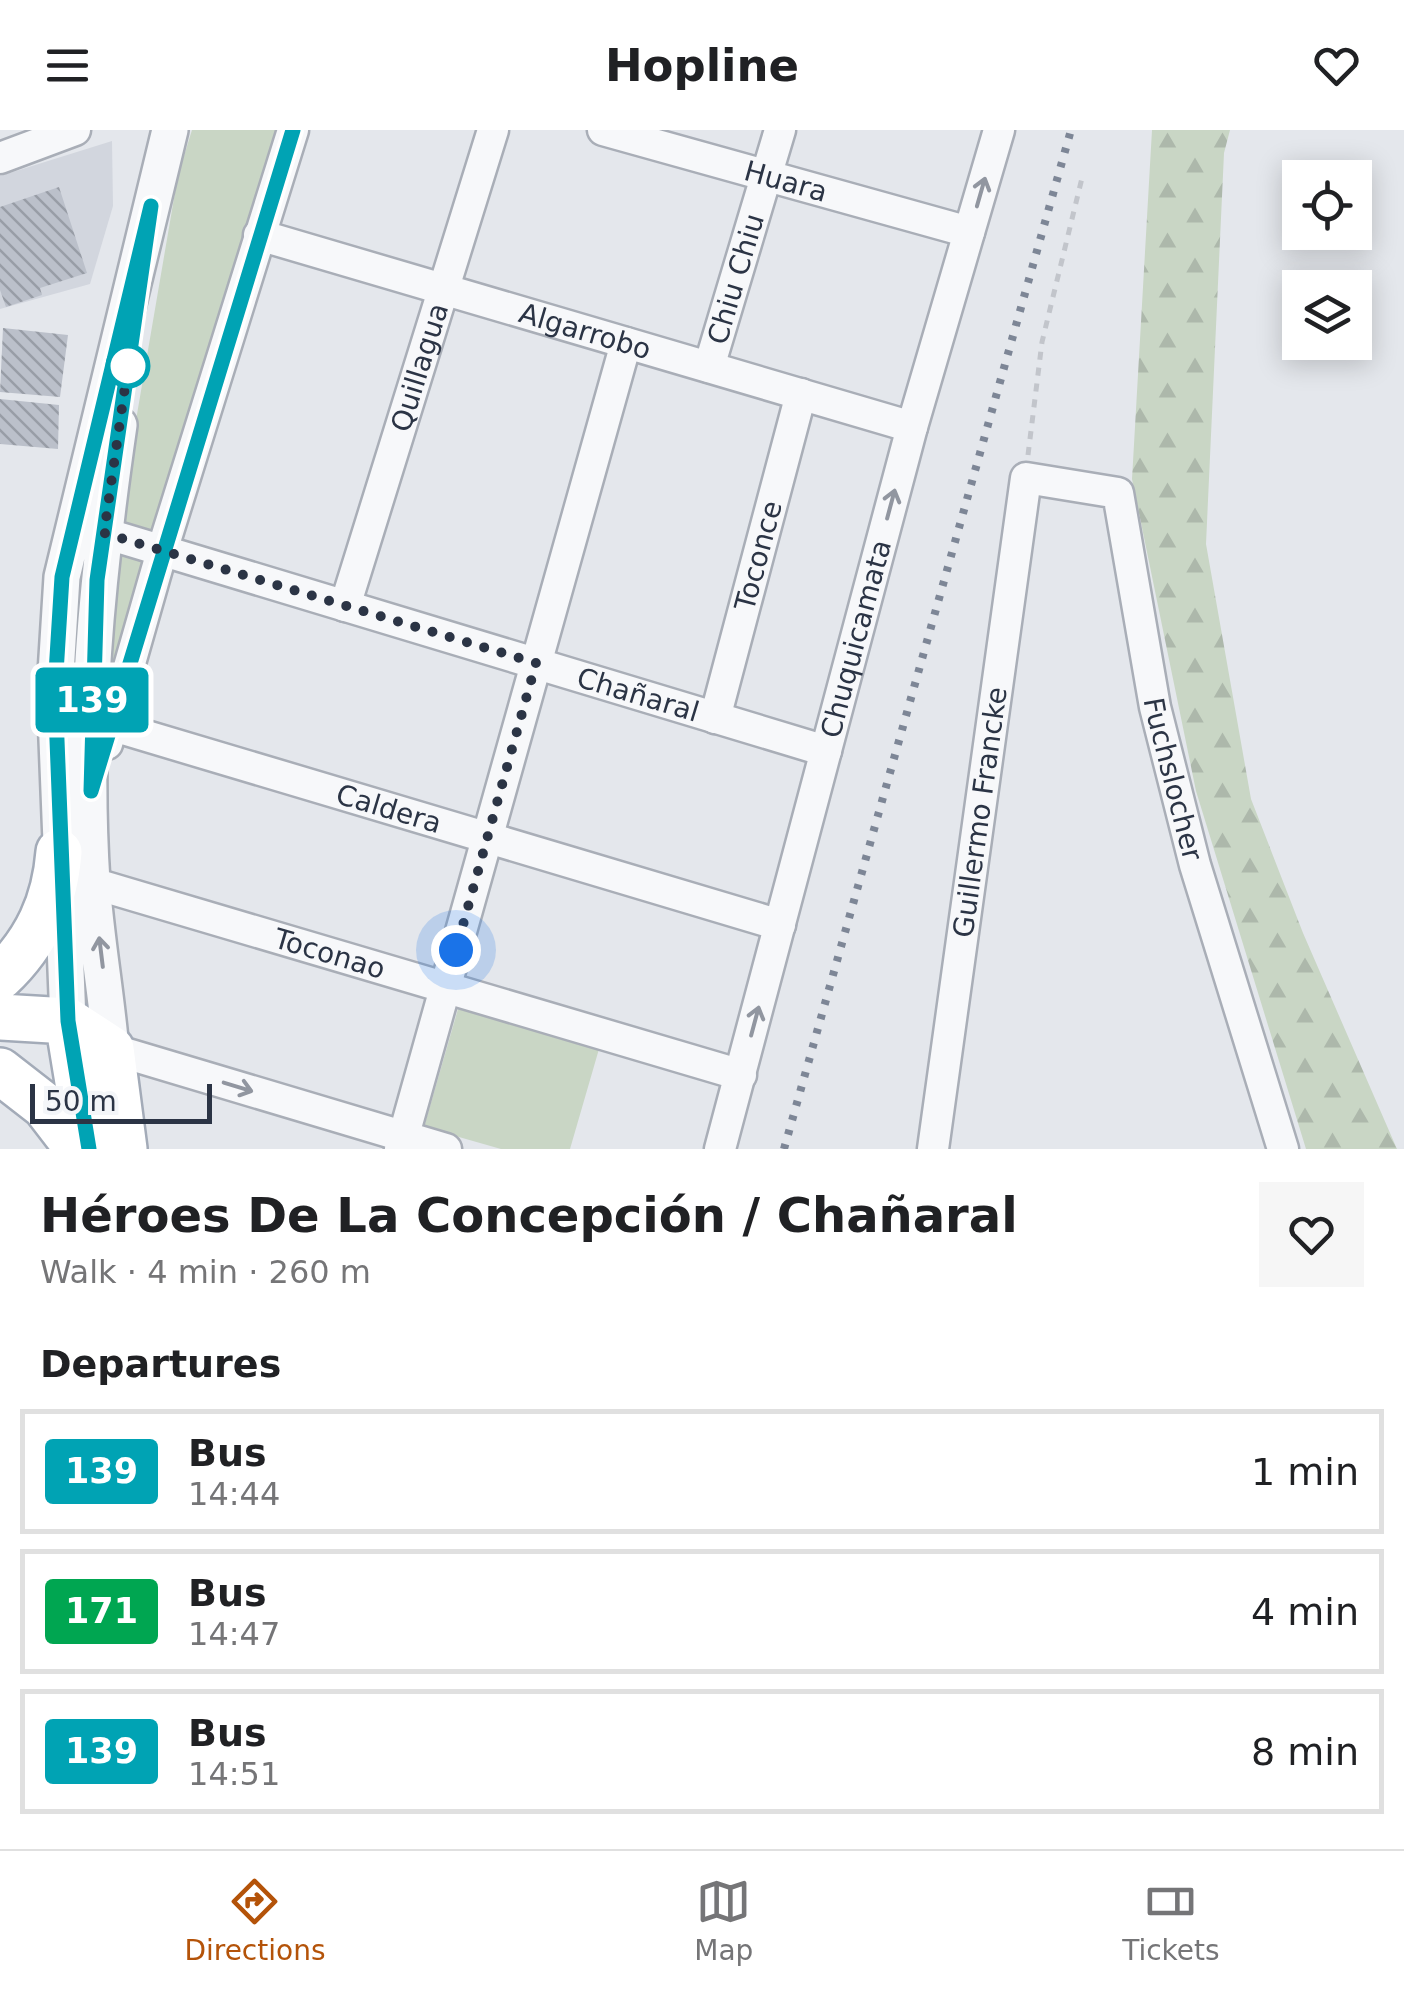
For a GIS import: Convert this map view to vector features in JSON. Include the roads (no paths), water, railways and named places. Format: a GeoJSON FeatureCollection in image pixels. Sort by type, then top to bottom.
{"type":"FeatureCollection","features":[{"type":"Feature","properties":{"kind":"main road"},"geometry":{"type":"LineString","coordinates":[[0,977],[42,922],[57,876],[59,852]]}},
{"type":"Feature","properties":{"kind":"main road"},"geometry":{"type":"LineString","coordinates":[[0,1018],[84,1039]]}},
{"type":"Feature","properties":{"kind":"main road"},"geometry":{"type":"LineString","coordinates":[[0,1046],[84,1039]]}},
{"type":"Feature","properties":{"kind":"main road"},"geometry":{"type":"LineString","coordinates":[[84,1039],[89,1149]]}},
{"type":"Feature","properties":{"kind":"main road"},"geometry":{"type":"LineString","coordinates":[[84,1039],[124,1149]]}},
{"type":"Feature","properties":{"kind":"main road"},"geometry":{"type":"LineString","coordinates":[[0,1071],[46,1106],[78,1149]]}},
{"type":"Feature","properties":{"kind":"street"},"geometry":{"type":"LineString","coordinates":[[0,158],[75,130]]}},
{"type":"Feature","properties":{"kind":"street"},"geometry":{"type":"LineString","coordinates":[[84,1039],[59,852],[55,689],[62,577],[170,130]]}},
{"type":"Feature","properties":{"kind":"street"},"geometry":{"type":"LineString","coordinates":[[91,791],[293,130]]}},
{"type":"Feature","properties":{"kind":"street","name":"Quillagua"},"geometry":{"type":"LineString","coordinates":[[344,606],[493,130]]}},
{"type":"Feature","properties":{"kind":"street","name":"Huara"},"geometry":{"type":"LineString","coordinates":[[603,130],[969,232]]}},
{"type":"Feature","properties":{"kind":"street","name":"Chiu Chiu"},"geometry":{"type":"LineString","coordinates":[[710,367],[780,130]]}},
{"type":"Feature","properties":{"kind":"street","name":"Chuquicamata"},"geometry":{"type":"LineString","coordinates":[[720,1149],[912,427],[999,130]]}},
{"type":"Feature","properties":{"kind":"street"},"geometry":{"type":"LineString","coordinates":[[84,1039],[92,883],[97,580],[151,206]]}},
{"type":"Feature","properties":{"kind":"street","name":"Algarrobo"},"geometry":{"type":"LineString","coordinates":[[259,235],[912,427]]}},
{"type":"Feature","properties":{"kind":"street"},"geometry":{"type":"LineString","coordinates":[[402,1143],[626,342]]}},
{"type":"Feature","properties":{"kind":"street","name":"Toconce"},"geometry":{"type":"LineString","coordinates":[[714,718],[801,394]]}},
{"type":"Feature","properties":{"kind":"street","name":"Guillermo Francke"},"geometry":{"type":"LineString","coordinates":[[933,1149],[1026,478]]}},
{"type":"Feature","properties":{"kind":"street","name":"Fuchslocher"},"geometry":{"type":"LineString","coordinates":[[1026,478],[1118,493],[1154,707],[1196,866],[1284,1149]]}},
{"type":"Feature","properties":{"kind":"street","name":"Chañaral"},"geometry":{"type":"LineString","coordinates":[[104,533],[826,750]]}},
{"type":"Feature","properties":{"kind":"street","name":"Caldera"},"geometry":{"type":"LineString","coordinates":[[114,726],[780,925]]}},
{"type":"Feature","properties":{"kind":"street","name":"Toconao"},"geometry":{"type":"LineString","coordinates":[[92,883],[741,1074]]}},
{"type":"Feature","properties":{"kind":"street"},"geometry":{"type":"LineString","coordinates":[[84,1039],[402,1143],[446,1149]]}},
{"type":"Feature","properties":{"kind":"railway"},"geometry":{"type":"LineString","coordinates":[[784,1149],[1071,130]]}}]}
